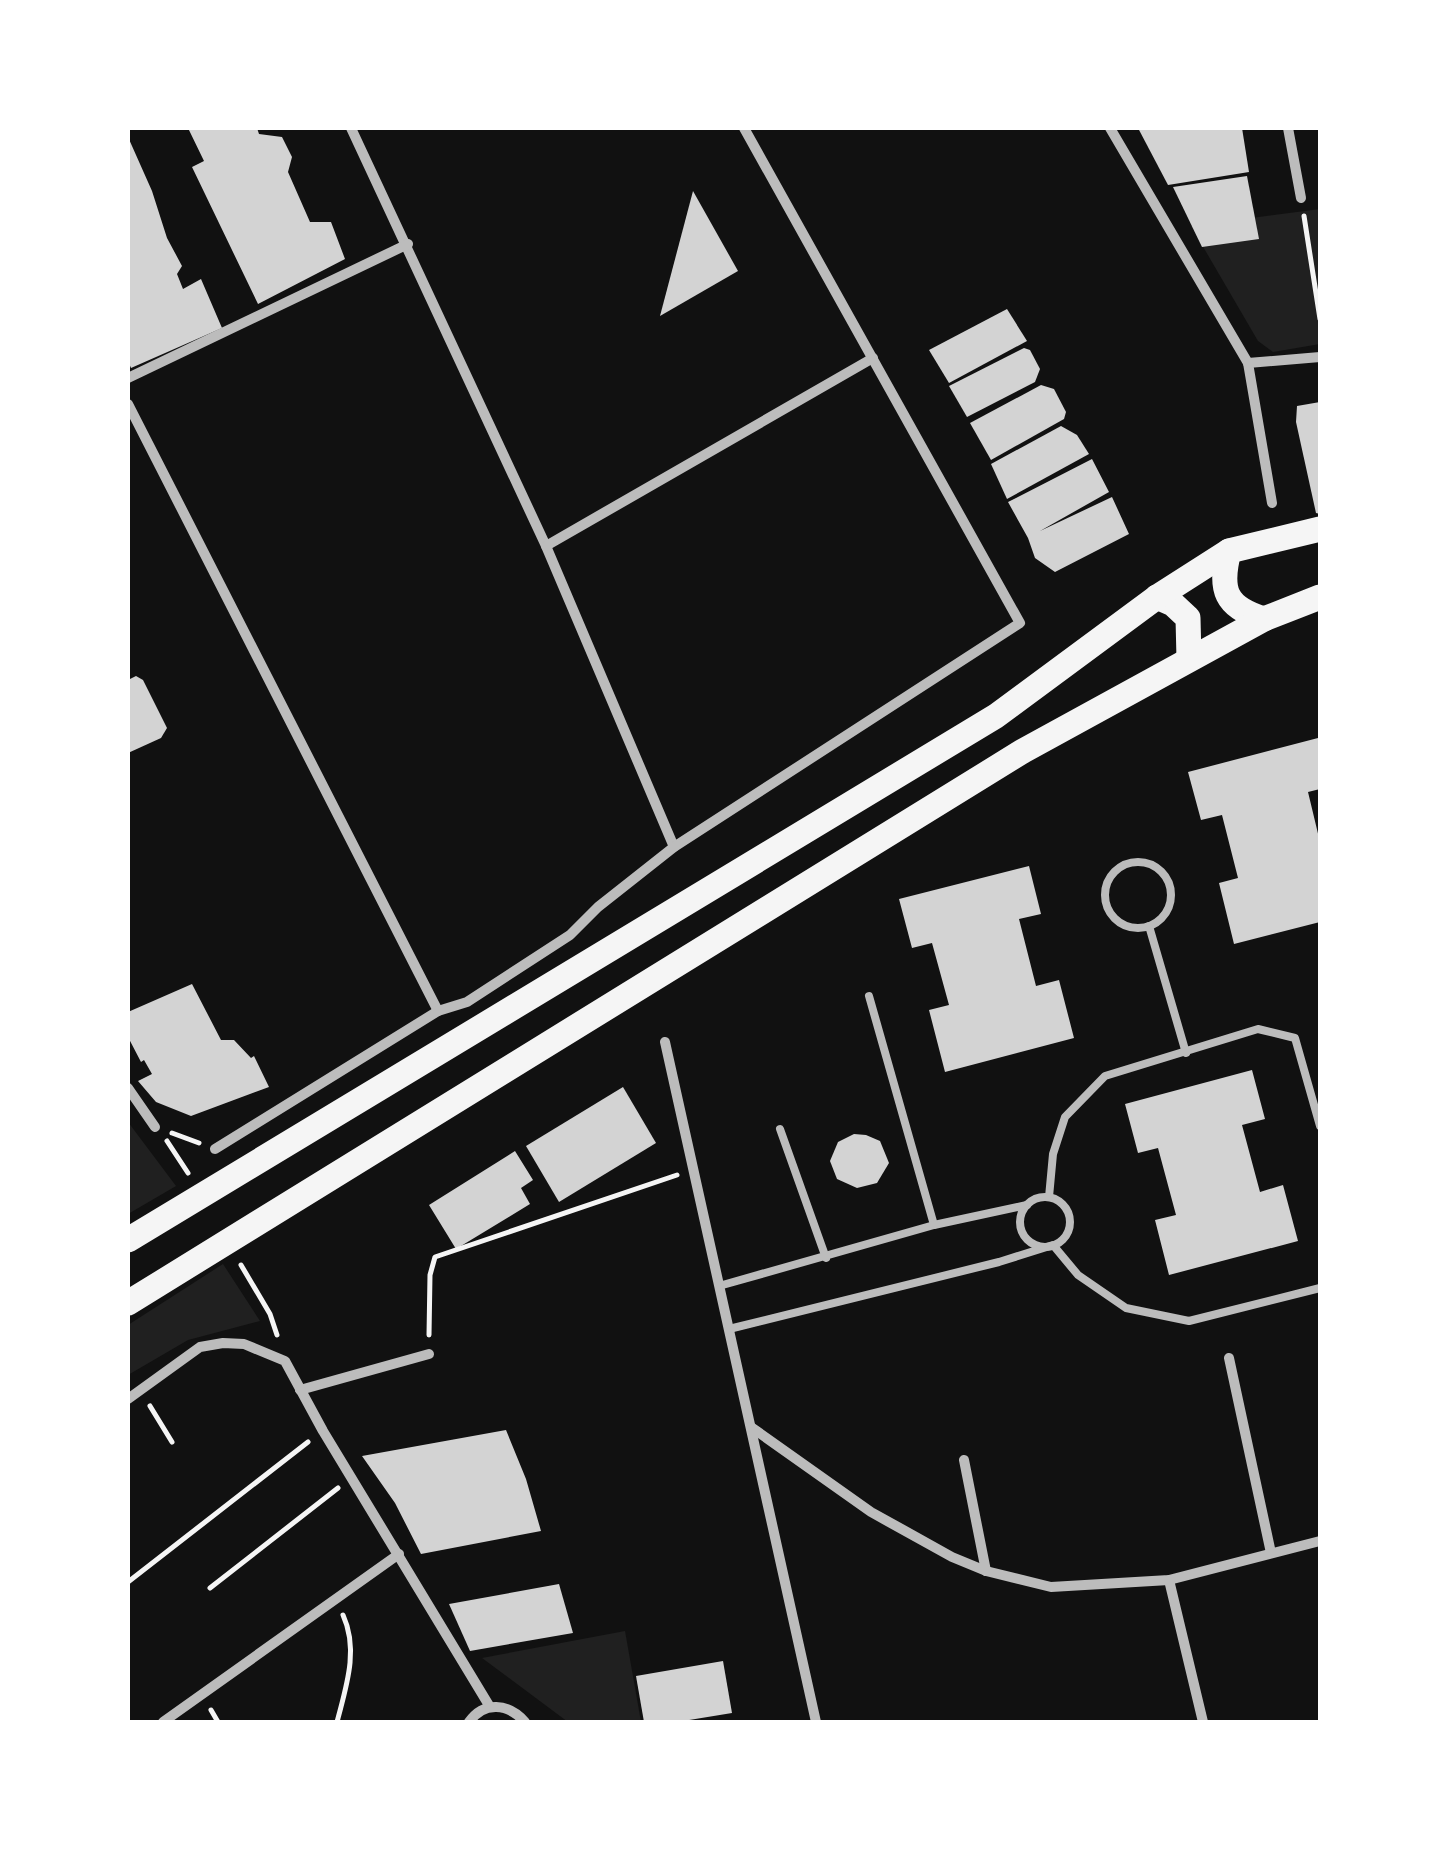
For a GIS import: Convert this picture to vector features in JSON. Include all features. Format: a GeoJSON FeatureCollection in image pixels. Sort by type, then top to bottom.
{"type":"FeatureCollection","features":[{"type":"Feature","properties":{"kind":"main road"},"geometry":{"type":"LineString","coordinates":[[128,1240],[996,716],[1156,598],[1229,552],[1320,529]]}},
{"type":"Feature","properties":{"kind":"main road"},"geometry":{"type":"LineString","coordinates":[[1229,552],[1222,576],[1228,596],[1242,612],[1264,619]]}},
{"type":"Feature","properties":{"kind":"main road"},"geometry":{"type":"LineString","coordinates":[[128,1303],[1023,751],[1264,619],[1320,596]]}},
{"type":"Feature","properties":{"kind":"main road"},"geometry":{"type":"LineString","coordinates":[[1156,598],[1173,604],[1188,618],[1189,660]]}},
{"type":"Feature","properties":{"kind":"street"},"geometry":{"type":"LineString","coordinates":[[351,128],[546,546],[674,847]]}},
{"type":"Feature","properties":{"kind":"street"},"geometry":{"type":"LineString","coordinates":[[215,1149],[438,1011],[467,1002],[570,935],[598,906],[674,847],[1020,623],[744,128]]}},
{"type":"Feature","properties":{"kind":"street"},"geometry":{"type":"LineString","coordinates":[[1110,128],[1248,364],[1272,503]]}},
{"type":"Feature","properties":{"kind":"street"},"geometry":{"type":"LineString","coordinates":[[1288,128],[1301,198]]}},
{"type":"Feature","properties":{"kind":"street"},"geometry":{"type":"LineString","coordinates":[[128,378],[408,244]]}},
{"type":"Feature","properties":{"kind":"street"},"geometry":{"type":"LineString","coordinates":[[546,546],[873,358]]}},
{"type":"Feature","properties":{"kind":"street"},"geometry":{"type":"LineString","coordinates":[[1248,364],[1320,358]]}},
{"type":"Feature","properties":{"kind":"street"},"geometry":{"type":"LineString","coordinates":[[128,404],[438,1011]]}},
{"type":"Feature","properties":{"kind":"street"},"geometry":{"type":"LineString","coordinates":[[666,1042],[816,1722]]}},
{"type":"Feature","properties":{"kind":"street"},"geometry":{"type":"LineString","coordinates":[[128,1088],[155,1127]]}},
{"type":"Feature","properties":{"kind":"street"},"geometry":{"type":"LineString","coordinates":[[128,1399],[200,1346],[244,1344],[285,1362],[490,1707]]}},
{"type":"Feature","properties":{"kind":"street"},"geometry":{"type":"LineString","coordinates":[[300,1390],[429,1354]]}},
{"type":"Feature","properties":{"kind":"street"},"geometry":{"type":"LineString","coordinates":[[1230,1358],[1271,1553]]}},
{"type":"Feature","properties":{"kind":"street"},"geometry":{"type":"LineString","coordinates":[[751,1427],[871,1512],[952,1556],[986,1571],[1051,1587],[1170,1580],[1320,1541]]}},
{"type":"Feature","properties":{"kind":"street"},"geometry":{"type":"LineString","coordinates":[[964,1460],[986,1571]]}},
{"type":"Feature","properties":{"kind":"street"},"geometry":{"type":"LineString","coordinates":[[163,1722],[399,1554]]}},
{"type":"Feature","properties":{"kind":"street"},"geometry":{"type":"LineString","coordinates":[[1170,1580],[1203,1722]]}},
{"type":"Feature","properties":{"kind":"street"},"geometry":{"type":"LineString","coordinates":[[468,1722],[490,1707],[506,1708],[525,1722]]}},
{"type":"Feature","properties":{"kind":"lane"},"geometry":{"type":"LineString","coordinates":[[1139,861],[1159,869],[1170,888],[1168,909],[1149,926],[1131,928],[1121,924],[1106,907],[1104,896],[1110,875],[1128,863],[1139,861]]}},
{"type":"Feature","properties":{"kind":"lane"},"geometry":{"type":"LineString","coordinates":[[1149,926],[1186,1052]]}},
{"type":"Feature","properties":{"kind":"lane"},"geometry":{"type":"LineString","coordinates":[[869,996],[934,1225]]}},
{"type":"Feature","properties":{"kind":"lane"},"geometry":{"type":"LineString","coordinates":[[1049,1197],[1053,1154],[1065,1116],[1105,1076],[1258,1029],[1295,1038],[1320,1126]]}},
{"type":"Feature","properties":{"kind":"lane"},"geometry":{"type":"LineString","coordinates":[[780,1128],[826,1258]]}},
{"type":"Feature","properties":{"kind":"lane"},"geometry":{"type":"LineString","coordinates":[[719,1286],[934,1225],[1026,1205],[1040,1197],[1063,1205],[1070,1220],[1066,1236],[1053,1245],[1000,1262],[729,1329]]}},
{"type":"Feature","properties":{"kind":"lane"},"geometry":{"type":"LineString","coordinates":[[1026,1205],[1020,1220],[1024,1236],[1037,1245],[1053,1245]]}},
{"type":"Feature","properties":{"kind":"lane"},"geometry":{"type":"LineString","coordinates":[[1053,1245],[1078,1275],[1126,1308],[1188,1321],[1320,1288]]}},
{"type":"Feature","properties":{"kind":"path"},"geometry":{"type":"LineString","coordinates":[[1301,198],[1320,319]]}},
{"type":"Feature","properties":{"kind":"path"},"geometry":{"type":"LineString","coordinates":[[155,1127],[215,1149]]}},
{"type":"Feature","properties":{"kind":"path"},"geometry":{"type":"LineString","coordinates":[[429,1354],[430,1275],[435,1257],[694,1169]]}},
{"type":"Feature","properties":{"kind":"path"},"geometry":{"type":"LineString","coordinates":[[140,1390],[172,1442]]}},
{"type":"Feature","properties":{"kind":"path"},"geometry":{"type":"LineString","coordinates":[[128,1582],[323,1431]]}},
{"type":"Feature","properties":{"kind":"path"},"geometry":{"type":"LineString","coordinates":[[210,1588],[352,1477]]}},
{"type":"Feature","properties":{"kind":"path"},"geometry":{"type":"LineString","coordinates":[[336,1599],[348,1625],[351,1662],[338,1722]]}},
{"type":"Feature","properties":{"kind":"shaded area"},"geometry":{"type":"Polygon","coordinates":[[[1320,209],[1320,344],[1273,352],[1258,341],[1191,226],[1320,209]]]}},
{"type":"Feature","properties":{"kind":"shaded area"},"geometry":{"type":"Polygon","coordinates":[[[128,1122],[176,1186],[128,1214],[128,1122]]]}},
{"type":"Feature","properties":{"kind":"shaded area"},"geometry":{"type":"Polygon","coordinates":[[[223,1264],[260,1321],[188,1340],[128,1375],[128,1325],[223,1264]]]}},
{"type":"Feature","properties":{"kind":"shaded area"},"geometry":{"type":"Polygon","coordinates":[[[625,1631],[641,1722],[568,1722],[482,1658],[625,1631]]]}},
{"type":"Feature","properties":{"kind":"building"},"geometry":{"type":"Polygon","coordinates":[[[188,128],[257,128],[259,134],[282,137],[292,157],[288,172],[310,222],[331,222],[345,259],[258,304],[192,167],[204,161],[188,128]]]}},
{"type":"Feature","properties":{"kind":"building"},"geometry":{"type":"Polygon","coordinates":[[[1138,128],[1242,128],[1249,172],[1168,185],[1138,128]]]}},
{"type":"Feature","properties":{"kind":"building"},"geometry":{"type":"Polygon","coordinates":[[[128,137],[167,238],[182,266],[177,274],[183,289],[201,279],[222,328],[131,368],[128,361],[128,137]]]}},
{"type":"Feature","properties":{"kind":"building"},"geometry":{"type":"Polygon","coordinates":[[[1247,176],[1259,239],[1202,247],[1173,187],[1247,176]]]}},
{"type":"Feature","properties":{"kind":"building"},"geometry":{"type":"Polygon","coordinates":[[[693,191],[738,271],[660,316],[693,191]]]}},
{"type":"Feature","properties":{"kind":"building"},"geometry":{"type":"Polygon","coordinates":[[[1007,309],[1027,341],[949,383],[929,350],[1007,309]]]}},
{"type":"Feature","properties":{"kind":"building"},"geometry":{"type":"Polygon","coordinates":[[[1024,348],[1030,350],[1040,369],[1035,382],[967,417],[949,386],[1024,348]]]}},
{"type":"Feature","properties":{"kind":"building"},"geometry":{"type":"Polygon","coordinates":[[[1041,385],[1054,389],[1066,412],[1064,419],[991,460],[970,423],[1041,385]]]}},
{"type":"Feature","properties":{"kind":"building"},"geometry":{"type":"Polygon","coordinates":[[[1320,402],[1320,514],[1316,513],[1296,422],[1297,406],[1320,402]]]}},
{"type":"Feature","properties":{"kind":"building"},"geometry":{"type":"Polygon","coordinates":[[[1061,426],[1077,435],[1089,454],[1007,499],[991,464],[1061,426]]]}},
{"type":"Feature","properties":{"kind":"building"},"geometry":{"type":"Polygon","coordinates":[[[1092,459],[1109,492],[1040,531],[1112,497],[1129,534],[1055,572],[1035,558],[1008,502],[1092,459]]]}},
{"type":"Feature","properties":{"kind":"building"},"geometry":{"type":"Polygon","coordinates":[[[136,676],[143,680],[167,728],[161,738],[128,753],[128,680],[136,676]]]}},
{"type":"Feature","properties":{"kind":"building"},"geometry":{"type":"Polygon","coordinates":[[[1318,738],[1320,789],[1308,792],[1320,842],[1320,922],[1234,944],[1219,883],[1238,878],[1222,815],[1201,820],[1188,772],[1318,738]]]}},
{"type":"Feature","properties":{"kind":"building"},"geometry":{"type":"Polygon","coordinates":[[[1029,866],[1041,914],[1019,919],[1036,986],[1059,980],[1074,1038],[945,1072],[929,1010],[949,1005],[932,943],[912,948],[899,899],[1029,866]]]}},
{"type":"Feature","properties":{"kind":"building"},"geometry":{"type":"Polygon","coordinates":[[[192,984],[221,1040],[234,1040],[251,1058],[254,1056],[269,1087],[191,1116],[156,1102],[138,1081],[152,1074],[128,1037],[128,1012],[192,984]]]}},
{"type":"Feature","properties":{"kind":"building"},"geometry":{"type":"Polygon","coordinates":[[[1252,1070],[1265,1119],[1242,1125],[1260,1192],[1283,1185],[1298,1241],[1169,1275],[1155,1220],[1176,1215],[1158,1148],[1138,1153],[1125,1104],[1252,1070]]]}},
{"type":"Feature","properties":{"kind":"building"},"geometry":{"type":"Polygon","coordinates":[[[623,1087],[656,1143],[559,1202],[526,1146],[623,1087]]]}},
{"type":"Feature","properties":{"kind":"building"},"geometry":{"type":"Polygon","coordinates":[[[854,1134],[880,1141],[889,1163],[877,1183],[857,1188],[837,1179],[830,1161],[838,1142],[854,1134]]]}},
{"type":"Feature","properties":{"kind":"building"},"geometry":{"type":"Polygon","coordinates":[[[515,1151],[533,1180],[521,1188],[530,1204],[456,1249],[429,1205],[515,1151]]]}},
{"type":"Feature","properties":{"kind":"building"},"geometry":{"type":"Polygon","coordinates":[[[506,1430],[541,1531],[421,1554],[395,1503],[362,1456],[506,1430]]]}},
{"type":"Feature","properties":{"kind":"building"},"geometry":{"type":"Polygon","coordinates":[[[559,1584],[573,1633],[470,1651],[449,1604],[559,1584]]]}},
{"type":"Feature","properties":{"kind":"building"},"geometry":{"type":"Polygon","coordinates":[[[723,1661],[732,1713],[677,1722],[644,1722],[636,1676],[723,1661]]]}}]}
